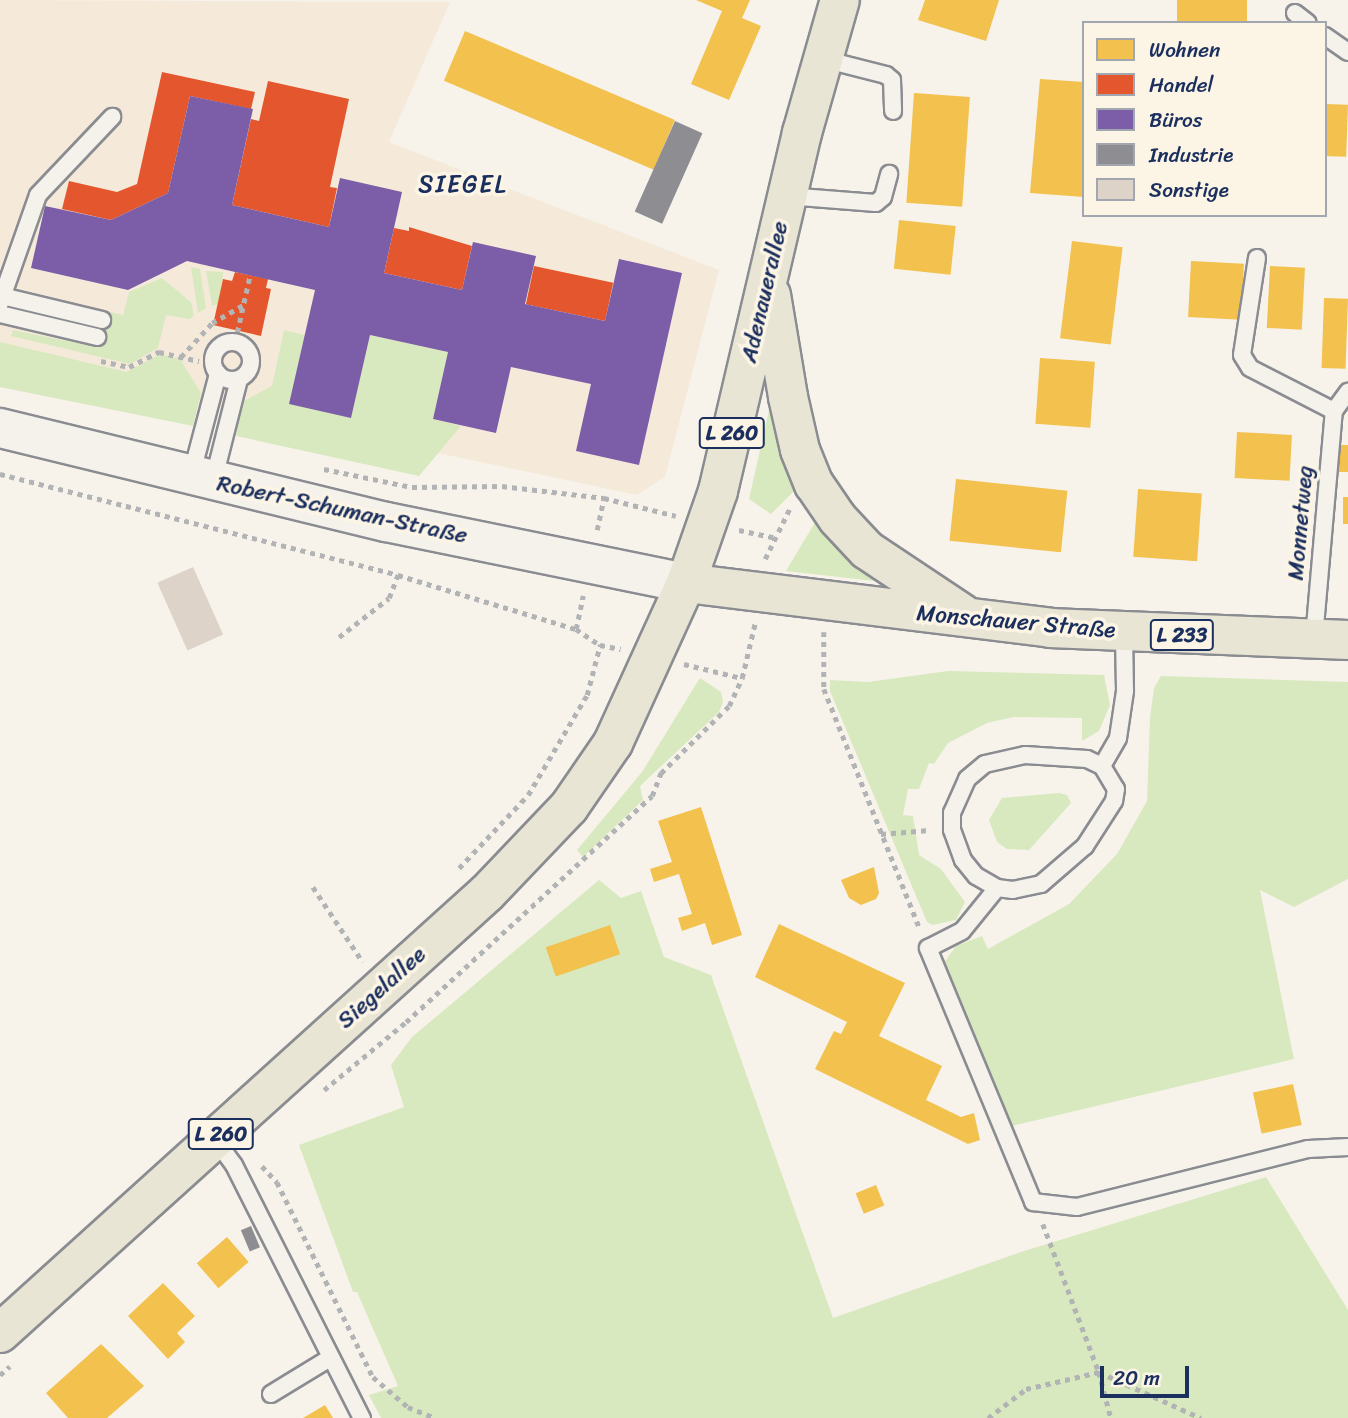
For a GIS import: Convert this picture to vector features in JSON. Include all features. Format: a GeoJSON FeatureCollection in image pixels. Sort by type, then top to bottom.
{"type":"FeatureCollection","features":[{"type":"Feature","properties":{"kind":"main road","name":"Adenauerallee"},"geometry":{"type":"LineString","coordinates":[[685,583],[718,491],[821,59],[840,0]]}},
{"type":"Feature","properties":{"kind":"main road"},"geometry":{"type":"LineString","coordinates":[[769,279],[788,397],[800,450],[814,484],[838,519],[867,550],[974,621]]}},
{"type":"Feature","properties":{"kind":"main road","name":"Robert-Schuman-Straße"},"geometry":{"type":"LineString","coordinates":[[0,428],[202,479],[685,583]]}},
{"type":"Feature","properties":{"kind":"main road","name":"Monschauer Straße"},"geometry":{"type":"LineString","coordinates":[[685,583],[974,621],[1124,632],[1331,639]]}},
{"type":"Feature","properties":{"kind":"main road","name":"Siegelallee"},"geometry":{"type":"LineString","coordinates":[[0,1333],[487,893],[569,807],[612,743],[655,656],[685,583]]}},
{"type":"Feature","properties":{"kind":"lane"},"geometry":{"type":"LineString","coordinates":[[1327,37],[1348,52]]}},
{"type":"Feature","properties":{"kind":"lane"},"geometry":{"type":"LineString","coordinates":[[821,59],[886,75],[892,80],[893,111]]}},
{"type":"Feature","properties":{"kind":"lane"},"geometry":{"type":"LineString","coordinates":[[102,320],[1,300],[38,195],[112,117]]}},
{"type":"Feature","properties":{"kind":"lane"},"geometry":{"type":"LineString","coordinates":[[787,196],[876,203],[883,197],[889,174]]}},
{"type":"Feature","properties":{"kind":"lane"},"geometry":{"type":"LineString","coordinates":[[1256,258],[1242,355],[1250,368],[1334,411]]}},
{"type":"Feature","properties":{"kind":"lane"},"geometry":{"type":"LineString","coordinates":[[0,314],[97,337]]}},
{"type":"Feature","properties":{"kind":"lane"},"geometry":{"type":"LineString","coordinates":[[235,342],[246,348],[251,359],[248,371],[239,379],[202,479],[218,348],[235,342]]}},
{"type":"Feature","properties":{"kind":"lane"},"geometry":{"type":"LineString","coordinates":[[215,370],[239,379]]}},
{"type":"Feature","properties":{"kind":"lane","name":"Monnetweg"},"geometry":{"type":"LineString","coordinates":[[1331,639],[1334,411],[1348,391]]}},
{"type":"Feature","properties":{"kind":"lane"},"geometry":{"type":"LineString","coordinates":[[1102,766],[1119,726],[1124,632]]}},
{"type":"Feature","properties":{"kind":"lane"},"geometry":{"type":"LineString","coordinates":[[1025,755],[1087,759],[1102,766],[1116,789],[1114,802],[1085,846],[1041,884],[1013,890],[997,888],[976,876],[963,860],[952,830],[956,797],[967,779],[985,764],[1025,755]]}},
{"type":"Feature","properties":{"kind":"lane"},"geometry":{"type":"LineString","coordinates":[[997,888],[962,931],[928,948],[1034,1202],[1077,1207],[1308,1149],[1348,1147]]}},
{"type":"Feature","properties":{"kind":"lane"},"geometry":{"type":"LineString","coordinates":[[215,1139],[234,1165],[362,1418]]}},
{"type":"Feature","properties":{"kind":"lane"},"geometry":{"type":"LineString","coordinates":[[271,1394],[330,1358]]}},
{"type":"Feature","properties":{"kind":"path"},"geometry":{"type":"LineString","coordinates":[[235,342],[250,275]]}},
{"type":"Feature","properties":{"kind":"path"},"geometry":{"type":"LineString","coordinates":[[181,356],[212,323],[243,305]]}},
{"type":"Feature","properties":{"kind":"path"},"geometry":{"type":"LineString","coordinates":[[92,359],[129,367],[159,352],[181,356],[215,370]]}},
{"type":"Feature","properties":{"kind":"path"},"geometry":{"type":"LineString","coordinates":[[314,467],[412,487],[502,486],[604,498]]}},
{"type":"Feature","properties":{"kind":"path"},"geometry":{"type":"LineString","coordinates":[[0,474],[398,575],[576,629],[600,645],[742,678]]}},
{"type":"Feature","properties":{"kind":"path"},"geometry":{"type":"LineString","coordinates":[[339,636],[389,598],[398,575]]}},
{"type":"Feature","properties":{"kind":"path"},"geometry":{"type":"LineString","coordinates":[[824,603],[824,689],[928,948]]}},
{"type":"Feature","properties":{"kind":"path"},"geometry":{"type":"LineString","coordinates":[[453,875],[528,795],[587,695],[600,645]]}},
{"type":"Feature","properties":{"kind":"path"},"geometry":{"type":"LineString","coordinates":[[406,1022],[652,796],[661,774],[729,706],[750,657]]}},
{"type":"Feature","properties":{"kind":"path"},"geometry":{"type":"LineString","coordinates":[[881,834],[952,830]]}},
{"type":"Feature","properties":{"kind":"path"},"geometry":{"type":"LineString","coordinates":[[313,887],[381,989]]}},
{"type":"Feature","properties":{"kind":"path"},"geometry":{"type":"LineString","coordinates":[[254,1158],[277,1182],[373,1377],[408,1407],[435,1418]]}},
{"type":"Feature","properties":{"kind":"path"},"geometry":{"type":"LineString","coordinates":[[1034,1202],[1099,1372],[1111,1418]]}},
{"type":"Feature","properties":{"kind":"path"},"geometry":{"type":"LineString","coordinates":[[988,1418],[1026,1389],[1099,1372],[1200,1418]]}},
{"type":"Feature","properties":{"kind":"shaded area"},"geometry":{"type":"Polygon","coordinates":[[[0,0],[450,2],[389,142],[719,270],[665,477],[637,495],[0,361],[0,0]]]}},
{"type":"Feature","properties":{"kind":"green space"},"geometry":{"type":"Polygon","coordinates":[[[191,267],[200,269],[206,308],[198,313],[191,267]]]}},
{"type":"Feature","properties":{"kind":"green space"},"geometry":{"type":"Polygon","coordinates":[[[206,271],[223,272],[220,303],[212,306],[206,271]]]}},
{"type":"Feature","properties":{"kind":"green space"},"geometry":{"type":"Polygon","coordinates":[[[162,278],[191,302],[194,316],[189,319],[166,315],[158,348],[130,364],[11,336],[13,330],[96,347],[105,311],[123,315],[129,292],[162,278]]]}},
{"type":"Feature","properties":{"kind":"green space"},"geometry":{"type":"Polygon","coordinates":[[[284,330],[305,335],[351,417],[370,335],[448,352],[433,419],[461,426],[419,476],[236,436],[242,402],[272,386],[284,330]]]}},
{"type":"Feature","properties":{"kind":"green space"},"geometry":{"type":"Polygon","coordinates":[[[0,342],[127,372],[160,354],[180,359],[201,393],[193,426],[0,387],[0,342]]]}},
{"type":"Feature","properties":{"kind":"green space"},"geometry":{"type":"Polygon","coordinates":[[[772,397],[802,483],[771,514],[749,499],[772,397]]]}},
{"type":"Feature","properties":{"kind":"green space"},"geometry":{"type":"Polygon","coordinates":[[[820,514],[883,582],[786,571],[820,514]]]}},
{"type":"Feature","properties":{"kind":"green space"},"geometry":{"type":"Polygon","coordinates":[[[948,671],[1104,675],[1110,705],[1099,731],[1082,741],[1082,718],[1014,717],[987,723],[948,743],[934,764],[929,763],[919,789],[908,789],[903,815],[913,816],[919,855],[941,869],[965,902],[956,920],[932,925],[927,922],[830,691],[830,680],[868,682],[948,671]]]}},
{"type":"Feature","properties":{"kind":"green space"},"geometry":{"type":"Polygon","coordinates":[[[1161,676],[1348,682],[1348,879],[1294,907],[1260,890],[1294,1059],[1012,1126],[943,964],[956,946],[982,936],[988,949],[1069,904],[1117,854],[1147,801],[1150,718],[1154,688],[1161,676]]]}},
{"type":"Feature","properties":{"kind":"green space"},"geometry":{"type":"Polygon","coordinates":[[[700,678],[721,692],[723,702],[719,712],[640,786],[643,800],[583,857],[577,850],[642,772],[700,678]]]}},
{"type":"Feature","properties":{"kind":"green space"},"geometry":{"type":"Polygon","coordinates":[[[1059,793],[1067,795],[1071,803],[1029,850],[1007,849],[997,842],[989,820],[1002,798],[1059,793]]]}},
{"type":"Feature","properties":{"kind":"green space"},"geometry":{"type":"Polygon","coordinates":[[[599,880],[621,898],[641,891],[664,957],[711,975],[833,1318],[1024,1251],[1266,1177],[1348,1310],[1348,1418],[381,1418],[369,1395],[398,1386],[357,1292],[353,1292],[299,1145],[404,1107],[391,1065],[412,1037],[599,880]]]}},
{"type":"Feature","properties":{"kind":"building: Wohnen"},"geometry":{"type":"Polygon","coordinates":[[[696,0],[750,0],[742,18],[761,26],[729,100],[691,84],[722,11],[696,0]]]}},
{"type":"Feature","properties":{"kind":"building: Wohnen"},"geometry":{"type":"Polygon","coordinates":[[[925,0],[999,0],[986,41],[918,20],[925,0]]]}},
{"type":"Feature","properties":{"kind":"building: Wohnen"},"geometry":{"type":"Polygon","coordinates":[[[1177,0],[1247,0],[1247,21],[1177,21],[1177,0]]]}},
{"type":"Feature","properties":{"kind":"building: Wohnen"},"geometry":{"type":"Polygon","coordinates":[[[465,31],[675,120],[654,170],[444,81],[465,31]]]}},
{"type":"Feature","properties":{"kind":"building: Wohnen"},"geometry":{"type":"Polygon","coordinates":[[[1040,79],[1082,82],[1082,197],[1030,193],[1040,79]]]}},
{"type":"Feature","properties":{"kind":"building: Wohnen"},"geometry":{"type":"Polygon","coordinates":[[[914,93],[970,97],[962,207],[906,203],[914,93]]]}},
{"type":"Feature","properties":{"kind":"building: Wohnen"},"geometry":{"type":"Polygon","coordinates":[[[1327,104],[1348,105],[1346,157],[1327,156],[1327,104]]]}},
{"type":"Feature","properties":{"kind":"building: Wohnen"},"geometry":{"type":"Polygon","coordinates":[[[899,220],[956,226],[951,275],[894,269],[899,220]]]}},
{"type":"Feature","properties":{"kind":"building: Wohnen"},"geometry":{"type":"Polygon","coordinates":[[[1072,241],[1123,247],[1111,344],[1060,338],[1072,241]]]}},
{"type":"Feature","properties":{"kind":"building: Wohnen"},"geometry":{"type":"Polygon","coordinates":[[[1191,261],[1244,264],[1241,320],[1188,317],[1191,261]]]}},
{"type":"Feature","properties":{"kind":"building: Wohnen"},"geometry":{"type":"Polygon","coordinates":[[[1270,266],[1305,268],[1302,330],[1267,328],[1270,266]]]}},
{"type":"Feature","properties":{"kind":"building: Wohnen"},"geometry":{"type":"Polygon","coordinates":[[[1324,298],[1348,299],[1346,369],[1322,368],[1324,298]]]}},
{"type":"Feature","properties":{"kind":"building: Wohnen"},"geometry":{"type":"Polygon","coordinates":[[[1040,358],[1095,362],[1090,428],[1035,424],[1040,358]]]}},
{"type":"Feature","properties":{"kind":"building: Wohnen"},"geometry":{"type":"Polygon","coordinates":[[[1237,432],[1292,435],[1290,481],[1235,478],[1237,432]]]}},
{"type":"Feature","properties":{"kind":"building: Wohnen"},"geometry":{"type":"Polygon","coordinates":[[[1339,445],[1348,445],[1348,472],[1339,472],[1339,445]]]}},
{"type":"Feature","properties":{"kind":"building: Wohnen"},"geometry":{"type":"Polygon","coordinates":[[[956,479],[1067,491],[1061,552],[950,541],[956,479]]]}},
{"type":"Feature","properties":{"kind":"building: Wohnen"},"geometry":{"type":"Polygon","coordinates":[[[1138,489],[1202,493],[1197,561],[1133,557],[1138,489]]]}},
{"type":"Feature","properties":{"kind":"building: Wohnen"},"geometry":{"type":"Polygon","coordinates":[[[1343,497],[1348,497],[1348,524],[1343,524],[1343,497]]]}},
{"type":"Feature","properties":{"kind":"building: Wohnen"},"geometry":{"type":"Polygon","coordinates":[[[701,807],[742,935],[712,945],[705,923],[682,931],[678,918],[692,914],[679,874],[654,882],[650,869],[672,862],[658,821],[701,807]]]}},
{"type":"Feature","properties":{"kind":"building: Wohnen"},"geometry":{"type":"Polygon","coordinates":[[[874,867],[879,893],[876,899],[861,905],[849,898],[841,880],[874,867]]]}},
{"type":"Feature","properties":{"kind":"building: Wohnen"},"geometry":{"type":"Polygon","coordinates":[[[779,924],[905,983],[879,1036],[942,1066],[926,1100],[961,1117],[974,1113],[980,1140],[968,1144],[815,1069],[834,1031],[841,1034],[847,1022],[755,977],[779,924]]]}},
{"type":"Feature","properties":{"kind":"building: Wohnen"},"geometry":{"type":"Polygon","coordinates":[[[610,925],[620,954],[556,976],[546,947],[610,925]]]}},
{"type":"Feature","properties":{"kind":"building: Wohnen"},"geometry":{"type":"Polygon","coordinates":[[[1293,1084],[1302,1125],[1262,1134],[1253,1093],[1293,1084]]]}},
{"type":"Feature","properties":{"kind":"building: Wohnen"},"geometry":{"type":"Polygon","coordinates":[[[876,1185],[884,1205],[864,1214],[856,1193],[876,1185]]]}},
{"type":"Feature","properties":{"kind":"building: Wohnen"},"geometry":{"type":"Polygon","coordinates":[[[227,1237],[249,1262],[218,1288],[197,1263],[227,1237]]]}},
{"type":"Feature","properties":{"kind":"building: Wohnen"},"geometry":{"type":"Polygon","coordinates":[[[163,1283],[195,1316],[177,1333],[185,1342],[168,1359],[128,1316],[163,1283]]]}},
{"type":"Feature","properties":{"kind":"building: Wohnen"},"geometry":{"type":"Polygon","coordinates":[[[101,1344],[144,1386],[107,1418],[68,1418],[46,1393],[101,1344]]]}},
{"type":"Feature","properties":{"kind":"building: Wohnen"},"geometry":{"type":"Polygon","coordinates":[[[325,1405],[333,1418],[303,1418],[325,1405]]]}},
{"type":"Feature","properties":{"kind":"building: Handel"},"geometry":{"type":"Polygon","coordinates":[[[162,72],[255,92],[251,109],[190,96],[168,193],[111,220],[62,209],[69,181],[117,192],[137,184],[162,72]]]}},
{"type":"Feature","properties":{"kind":"building: Handel"},"geometry":{"type":"Polygon","coordinates":[[[268,81],[349,99],[330,187],[337,188],[329,227],[232,205],[251,119],[259,121],[268,81]]]}},
{"type":"Feature","properties":{"kind":"building: Handel"},"geometry":{"type":"Polygon","coordinates":[[[409,227],[472,246],[462,290],[384,273],[394,228],[409,231],[409,227]]]}},
{"type":"Feature","properties":{"kind":"building: Handel"},"geometry":{"type":"Polygon","coordinates":[[[534,266],[613,283],[605,321],[526,304],[534,266]]]}},
{"type":"Feature","properties":{"kind":"building: Handel"},"geometry":{"type":"Polygon","coordinates":[[[235,272],[268,279],[266,288],[271,289],[261,336],[213,325],[223,279],[232,281],[235,272]]]}},
{"type":"Feature","properties":{"kind":"building: Büros"},"geometry":{"type":"Polygon","coordinates":[[[190,96],[253,109],[232,205],[329,227],[340,178],[402,192],[384,273],[462,290],[473,242],[536,256],[525,304],[605,321],[619,259],[682,273],[639,465],[576,451],[591,384],[511,367],[496,433],[433,419],[448,352],[370,335],[351,418],[289,404],[315,290],[187,261],[128,290],[31,268],[45,206],[111,220],[168,193],[190,96]]]}},
{"type":"Feature","properties":{"kind":"building: Industrie"},"geometry":{"type":"Polygon","coordinates":[[[675,121],[702,133],[662,224],[635,211],[675,121]]]}},
{"type":"Feature","properties":{"kind":"building: Industrie"},"geometry":{"type":"Polygon","coordinates":[[[251,1226],[260,1247],[250,1251],[241,1230],[251,1226]]]}},
{"type":"Feature","properties":{"kind":"building: Sonstige"},"geometry":{"type":"Polygon","coordinates":[[[193,567],[223,635],[187,650],[157,583],[193,567]]]}},
{"type":"Feature","properties":{"kind":"district","name":"SIEGEL"},"geometry":{"type":"Point","coordinates":[463,185]}}]}
